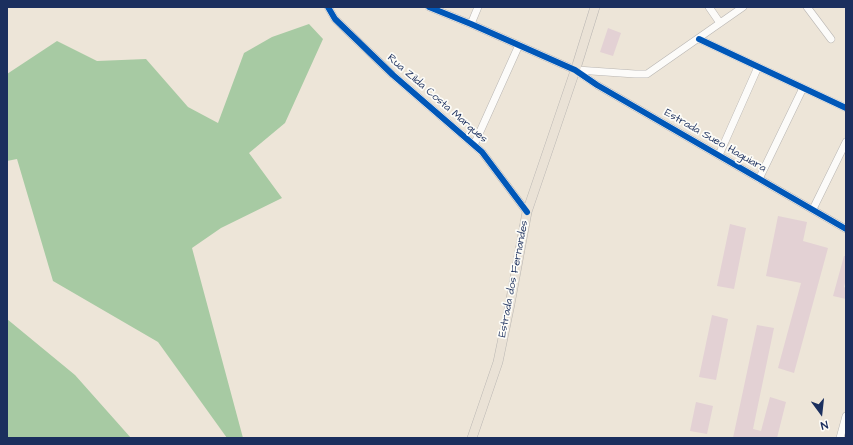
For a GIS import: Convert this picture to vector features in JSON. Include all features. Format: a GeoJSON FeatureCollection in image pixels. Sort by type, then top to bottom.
{"type":"FeatureCollection","features":[{"type":"Feature","properties":{"kind":"main road","name":"Estrada dos Fernandes"},"geometry":{"type":"LineString","coordinates":[[472,438],[498,362],[527,212],[595,7]]}},
{"type":"Feature","properties":{"kind":"street","name":"Rua Zilda Costa Marques"},"geometry":{"type":"LineString","coordinates":[[328,7],[335,19],[393,75],[482,152],[527,212]]}},
{"type":"Feature","properties":{"kind":"street"},"geometry":{"type":"LineString","coordinates":[[430,7],[575,70],[635,74],[647,74],[743,7]]}},
{"type":"Feature","properties":{"kind":"street"},"geometry":{"type":"LineString","coordinates":[[471,24],[478,7]]}},
{"type":"Feature","properties":{"kind":"street"},"geometry":{"type":"LineString","coordinates":[[709,7],[720,23]]}},
{"type":"Feature","properties":{"kind":"street"},"geometry":{"type":"LineString","coordinates":[[807,7],[831,39]]}},
{"type":"Feature","properties":{"kind":"street"},"geometry":{"type":"LineString","coordinates":[[699,39],[846,108]]}},
{"type":"Feature","properties":{"kind":"street"},"geometry":{"type":"LineString","coordinates":[[474,145],[518,45]]}},
{"type":"Feature","properties":{"kind":"street"},"geometry":{"type":"LineString","coordinates":[[719,154],[758,68]]}},
{"type":"Feature","properties":{"kind":"street","name":"Estrada Sueo Haguiara"},"geometry":{"type":"LineString","coordinates":[[575,70],[597,85],[719,154],[846,229]]}},
{"type":"Feature","properties":{"kind":"street"},"geometry":{"type":"LineString","coordinates":[[760,179],[803,88]]}},
{"type":"Feature","properties":{"kind":"street"},"geometry":{"type":"LineString","coordinates":[[813,209],[846,142]]}},
{"type":"Feature","properties":{"kind":"street"},"geometry":{"type":"LineString","coordinates":[[840,438],[846,416]]}},
{"type":"Feature","properties":{"kind":"green space"},"geometry":{"type":"Polygon","coordinates":[[[309,24],[323,39],[285,123],[249,153],[282,198],[221,228],[192,248],[243,438],[227,438],[158,342],[53,281],[17,159],[7,161],[7,74],[57,41],[97,61],[146,59],[188,107],[218,123],[244,53],[272,37],[309,24]]]}},
{"type":"Feature","properties":{"kind":"green space"},"geometry":{"type":"Polygon","coordinates":[[[7,319],[75,375],[131,438],[7,438],[7,319]]]}},
{"type":"Feature","properties":{"kind":"building"},"geometry":{"type":"Polygon","coordinates":[[[608,28],[621,33],[613,56],[600,52],[608,28]]]}},
{"type":"Feature","properties":{"kind":"building"},"geometry":{"type":"Polygon","coordinates":[[[778,216],[807,222],[803,241],[828,248],[794,373],[778,368],[801,283],[766,276],[778,216]]]}},
{"type":"Feature","properties":{"kind":"building"},"geometry":{"type":"Polygon","coordinates":[[[730,224],[746,228],[734,289],[717,286],[730,224]]]}},
{"type":"Feature","properties":{"kind":"building"},"geometry":{"type":"Polygon","coordinates":[[[844,256],[846,256],[846,279],[844,287],[846,288],[846,299],[833,296],[844,256]]]}},
{"type":"Feature","properties":{"kind":"building"},"geometry":{"type":"Polygon","coordinates":[[[712,315],[728,319],[716,380],[699,377],[712,315]]]}},
{"type":"Feature","properties":{"kind":"building"},"geometry":{"type":"Polygon","coordinates":[[[757,325],[774,328],[753,429],[761,431],[770,397],[786,402],[777,438],[733,438],[757,325]]]}},
{"type":"Feature","properties":{"kind":"building"},"geometry":{"type":"Polygon","coordinates":[[[696,402],[713,406],[707,434],[690,431],[696,402]]]}},
{"type":"Feature","properties":{"kind":"cycle path"},"geometry":{"type":"LineString","coordinates":[[328,7],[335,19],[393,75],[482,152],[527,212]]}},
{"type":"Feature","properties":{"kind":"cycle path"},"geometry":{"type":"LineString","coordinates":[[429,7],[575,70],[597,85],[846,229]]}},
{"type":"Feature","properties":{"kind":"cycle path"},"geometry":{"type":"LineString","coordinates":[[699,39],[846,108]]}}]}
